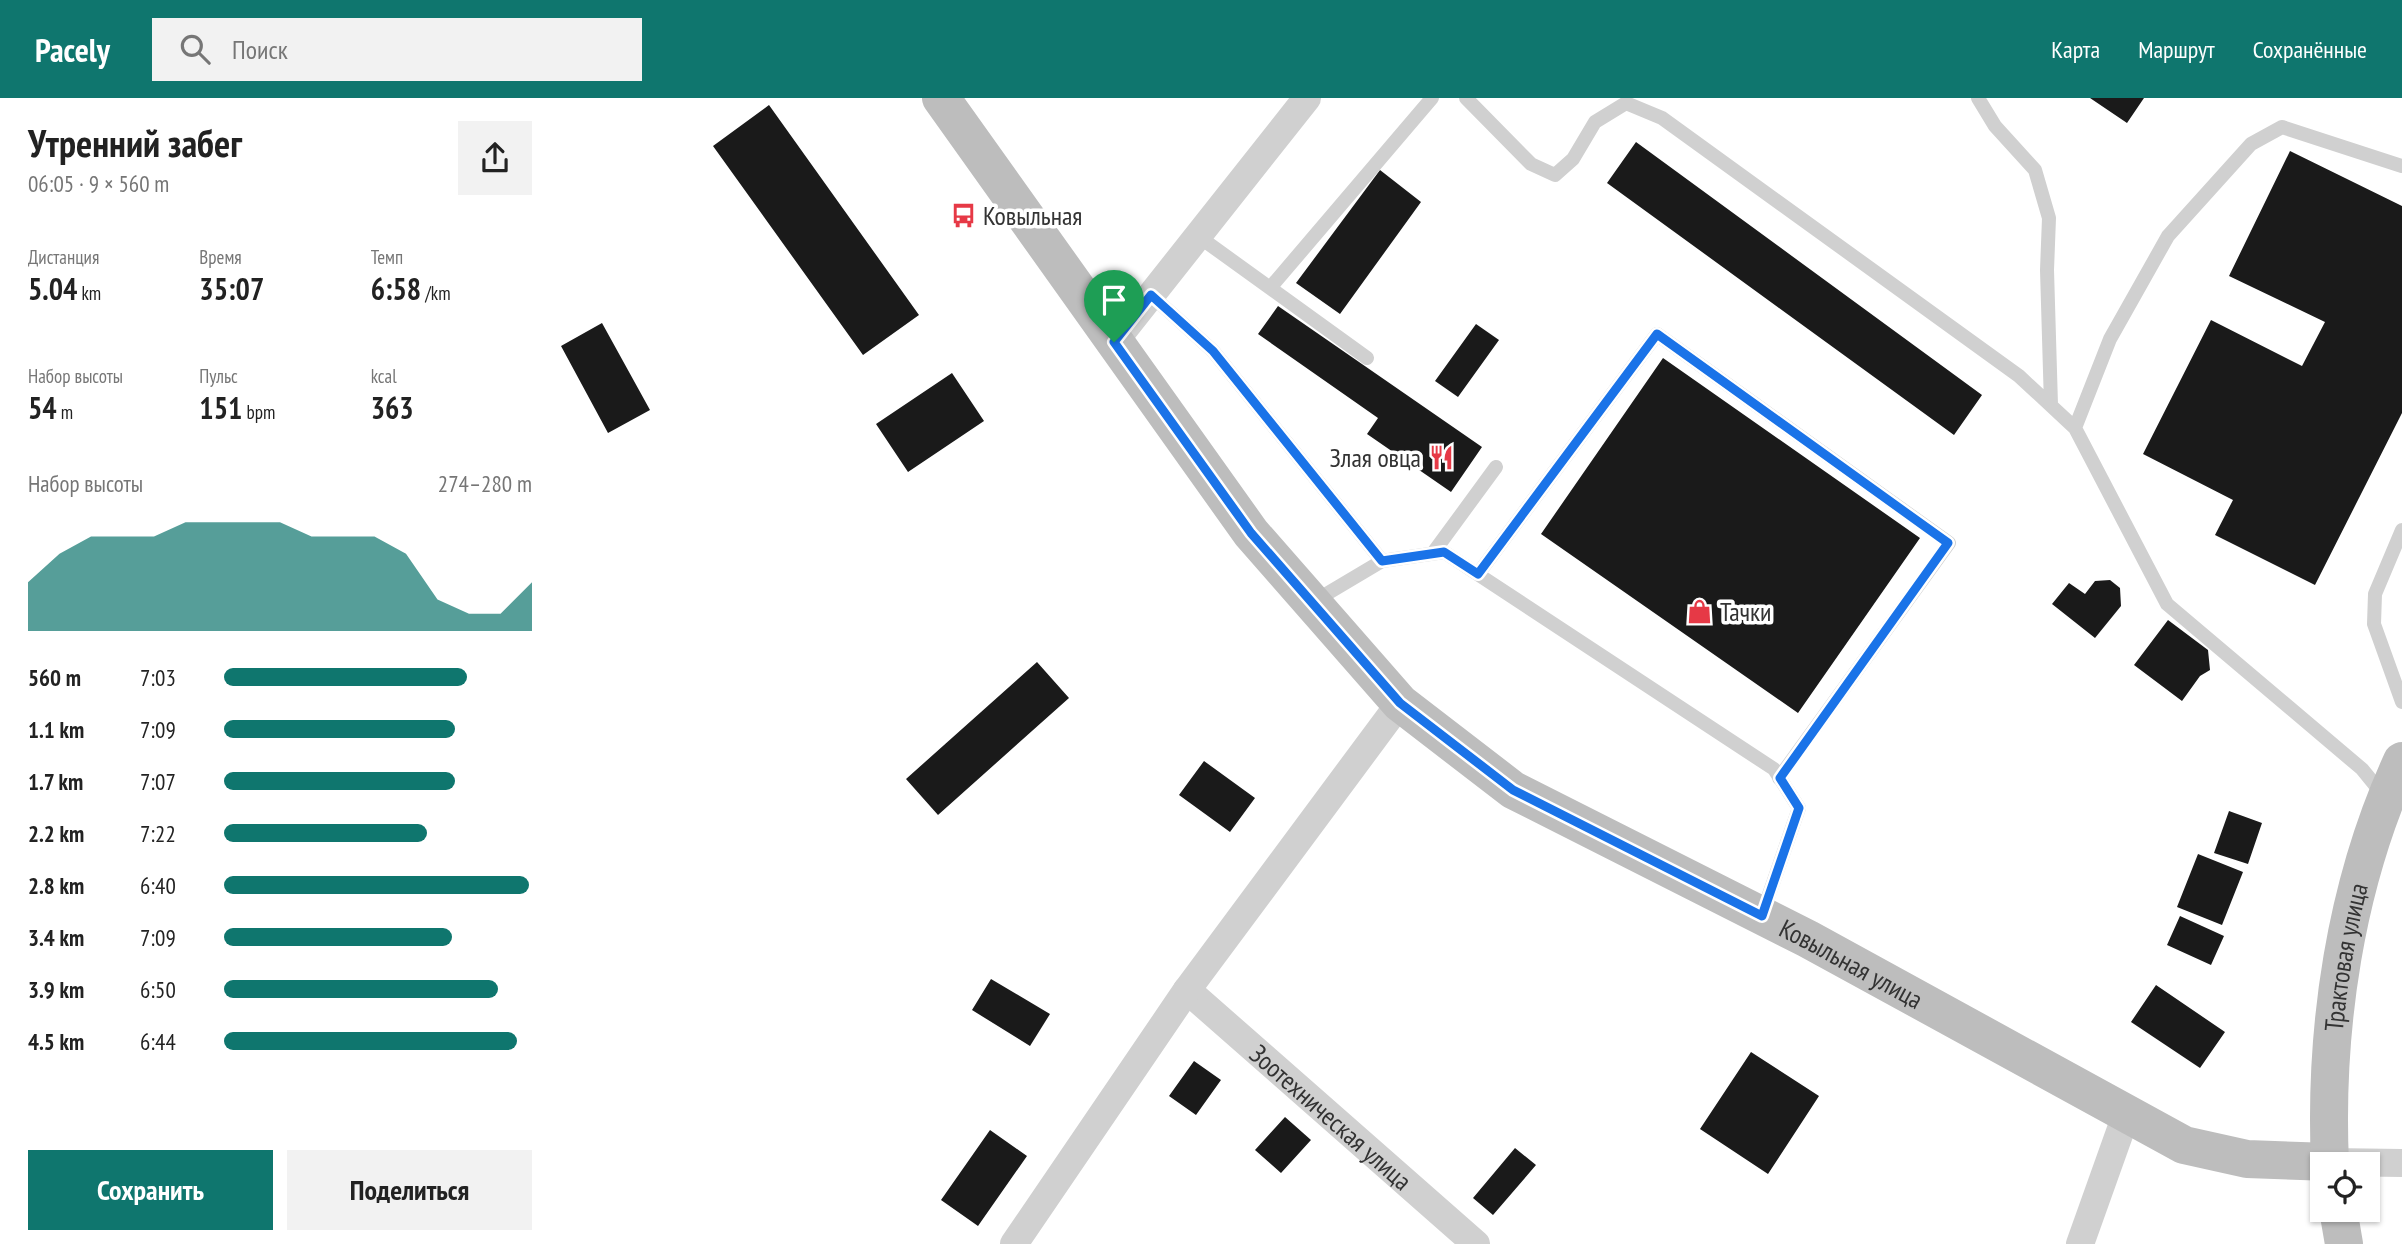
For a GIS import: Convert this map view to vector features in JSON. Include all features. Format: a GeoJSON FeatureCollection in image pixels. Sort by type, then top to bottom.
{"type":"FeatureCollection","features":[{"type":"Feature","properties":{"kind":"main road","name":"Ковыльная улица"},"geometry":{"type":"LineString","coordinates":[[941,98],[1251,533],[1400,703],[1513,790],[1762,916],[2184,1145],[2247,1159],[2310,1162]]}},
{"type":"Feature","properties":{"kind":"main road","name":"Трактовая улица"},"geometry":{"type":"LineString","coordinates":[[2330,1152],[2333,1029],[2359,876],[2385,797],[2402,761]]}},
{"type":"Feature","properties":{"kind":"main road"},"geometry":{"type":"LineString","coordinates":[[2340,1222],[2344,1244]]}},
{"type":"Feature","properties":{"kind":"street"},"geometry":{"type":"LineString","coordinates":[[1114,342],[1307,98]]}},
{"type":"Feature","properties":{"kind":"street"},"geometry":{"type":"LineString","coordinates":[[1014,1244],[1187,990],[1400,703]]}},
{"type":"Feature","properties":{"kind":"street","name":"Зоотехническая улица"},"geometry":{"type":"LineString","coordinates":[[1187,990],[1476,1244]]}},
{"type":"Feature","properties":{"kind":"street"},"geometry":{"type":"LineString","coordinates":[[2080,1244],[2126,1115]]}},
{"type":"Feature","properties":{"kind":"street"},"geometry":{"type":"LineString","coordinates":[[2380,1163],[2402,1163]]}},
{"type":"Feature","properties":{"kind":"lane"},"geometry":{"type":"LineString","coordinates":[[1270,288],[1432,98]]}},
{"type":"Feature","properties":{"kind":"lane"},"geometry":{"type":"LineString","coordinates":[[1466,98],[1531,164],[1555,175],[1573,159],[1595,122],[1626,103],[1662,118],[2019,376],[2075,428],[2167,604],[2362,769],[2385,797]]}},
{"type":"Feature","properties":{"kind":"lane"},"geometry":{"type":"LineString","coordinates":[[1978,98],[1995,126],[2035,170],[2049,218],[2047,270],[2051,405]]}},
{"type":"Feature","properties":{"kind":"lane"},"geometry":{"type":"LineString","coordinates":[[2075,428],[2110,339],[2168,236],[2251,144],[2282,127],[2402,166]]}},
{"type":"Feature","properties":{"kind":"lane"},"geometry":{"type":"LineString","coordinates":[[1198,236],[1367,358]]}},
{"type":"Feature","properties":{"kind":"lane"},"geometry":{"type":"LineString","coordinates":[[1151,295],[1213,351],[1382,561]]}},
{"type":"Feature","properties":{"kind":"lane"},"geometry":{"type":"LineString","coordinates":[[1478,574],[1657,334],[1948,543],[1780,778]]}},
{"type":"Feature","properties":{"kind":"lane"},"geometry":{"type":"LineString","coordinates":[[1433,553],[1496,467]]}},
{"type":"Feature","properties":{"kind":"lane"},"geometry":{"type":"LineString","coordinates":[[2402,530],[2375,594],[2374,624],[2402,702]]}},
{"type":"Feature","properties":{"kind":"lane"},"geometry":{"type":"LineString","coordinates":[[1312,603],[1382,561],[1444,552],[1774,769],[1799,808],[1762,916]]}},
{"type":"Feature","properties":{"kind":"building"},"geometry":{"type":"Polygon","coordinates":[[[2090,98],[2144,98],[2127,123],[2090,98]]]}},
{"type":"Feature","properties":{"kind":"building"},"geometry":{"type":"Polygon","coordinates":[[[769,105],[919,315],[863,355],[713,146],[769,105]]]}},
{"type":"Feature","properties":{"kind":"building"},"geometry":{"type":"Polygon","coordinates":[[[1636,142],[1982,395],[1954,435],[1607,183],[1636,142]]]}},
{"type":"Feature","properties":{"kind":"building"},"geometry":{"type":"Polygon","coordinates":[[[2290,151],[2402,206],[2402,413],[2315,585],[2215,535],[2233,500],[2143,454],[2211,320],[2302,366],[2325,322],[2229,276],[2290,151]]]}},
{"type":"Feature","properties":{"kind":"building"},"geometry":{"type":"Polygon","coordinates":[[[1380,170],[1421,202],[1340,314],[1296,283],[1380,170]]]}},
{"type":"Feature","properties":{"kind":"building"},"geometry":{"type":"Polygon","coordinates":[[[1278,306],[1482,447],[1451,492],[1367,434],[1378,418],[1258,334],[1278,306]]]}},
{"type":"Feature","properties":{"kind":"building"},"geometry":{"type":"Polygon","coordinates":[[[602,323],[650,410],[608,433],[561,346],[602,323]]]}},
{"type":"Feature","properties":{"kind":"building"},"geometry":{"type":"Polygon","coordinates":[[[1476,324],[1499,340],[1458,397],[1435,381],[1476,324]]]}},
{"type":"Feature","properties":{"kind":"building"},"geometry":{"type":"Polygon","coordinates":[[[1663,358],[1920,538],[1798,713],[1541,534],[1663,358]]]}},
{"type":"Feature","properties":{"kind":"building"},"geometry":{"type":"Polygon","coordinates":[[[952,373],[984,421],[908,472],[876,424],[952,373]]]}},
{"type":"Feature","properties":{"kind":"building"},"geometry":{"type":"Polygon","coordinates":[[[2110,580],[2120,588],[2121,606],[2095,638],[2052,604],[2069,583],[2085,594],[2095,581],[2110,580]]]}},
{"type":"Feature","properties":{"kind":"building"},"geometry":{"type":"Polygon","coordinates":[[[2168,620],[2208,650],[2210,670],[2200,676],[2182,701],[2134,665],[2168,620]]]}},
{"type":"Feature","properties":{"kind":"building"},"geometry":{"type":"Polygon","coordinates":[[[1037,662],[1069,698],[938,815],[906,779],[1037,662]]]}},
{"type":"Feature","properties":{"kind":"building"},"geometry":{"type":"Polygon","coordinates":[[[1204,761],[1255,798],[1230,832],[1179,795],[1204,761]]]}},
{"type":"Feature","properties":{"kind":"building"},"geometry":{"type":"Polygon","coordinates":[[[2229,811],[2262,823],[2248,864],[2214,853],[2229,811]]]}},
{"type":"Feature","properties":{"kind":"building"},"geometry":{"type":"Polygon","coordinates":[[[2198,854],[2243,872],[2222,925],[2177,907],[2198,854]]]}},
{"type":"Feature","properties":{"kind":"building"},"geometry":{"type":"Polygon","coordinates":[[[2180,916],[2224,936],[2211,965],[2167,945],[2180,916]]]}},
{"type":"Feature","properties":{"kind":"building"},"geometry":{"type":"Polygon","coordinates":[[[991,979],[1050,1014],[1030,1046],[972,1010],[991,979]]]}},
{"type":"Feature","properties":{"kind":"building"},"geometry":{"type":"Polygon","coordinates":[[[2156,985],[2225,1032],[2200,1068],[2131,1022],[2156,985]]]}},
{"type":"Feature","properties":{"kind":"building"},"geometry":{"type":"Polygon","coordinates":[[[1751,1052],[1819,1096],[1768,1174],[1700,1129],[1751,1052]]]}},
{"type":"Feature","properties":{"kind":"building"},"geometry":{"type":"Polygon","coordinates":[[[1194,1061],[1221,1080],[1196,1115],[1169,1096],[1194,1061]]]}},
{"type":"Feature","properties":{"kind":"building"},"geometry":{"type":"Polygon","coordinates":[[[1285,1117],[1311,1140],[1281,1173],[1255,1150],[1285,1117]]]}},
{"type":"Feature","properties":{"kind":"building"},"geometry":{"type":"Polygon","coordinates":[[[990,1130],[1027,1156],[978,1226],[941,1200],[990,1130]]]}},
{"type":"Feature","properties":{"kind":"building"},"geometry":{"type":"Polygon","coordinates":[[[1515,1148],[1536,1165],[1493,1215],[1473,1198],[1515,1148]]]}},
{"type":"Feature","properties":{"kind":"place","name":"Ковыльная"},"geometry":{"type":"Point","coordinates":[963,215]}},
{"type":"Feature","properties":{"kind":"place","name":"Злая овца"},"geometry":{"type":"Point","coordinates":[1441,457]}},
{"type":"Feature","properties":{"kind":"place","name":"Тачки"},"geometry":{"type":"Point","coordinates":[1700,611]}},
{"type":"Feature","properties":{"kind":"route"},"geometry":{"type":"LineString","coordinates":[[1151,295],[1213,351],[1382,561],[1444,552],[1478,574],[1657,334],[1948,543],[1780,778],[1799,808],[1762,916],[1513,790],[1400,703],[1251,533],[1114,342],[1151,295]]}}]}
